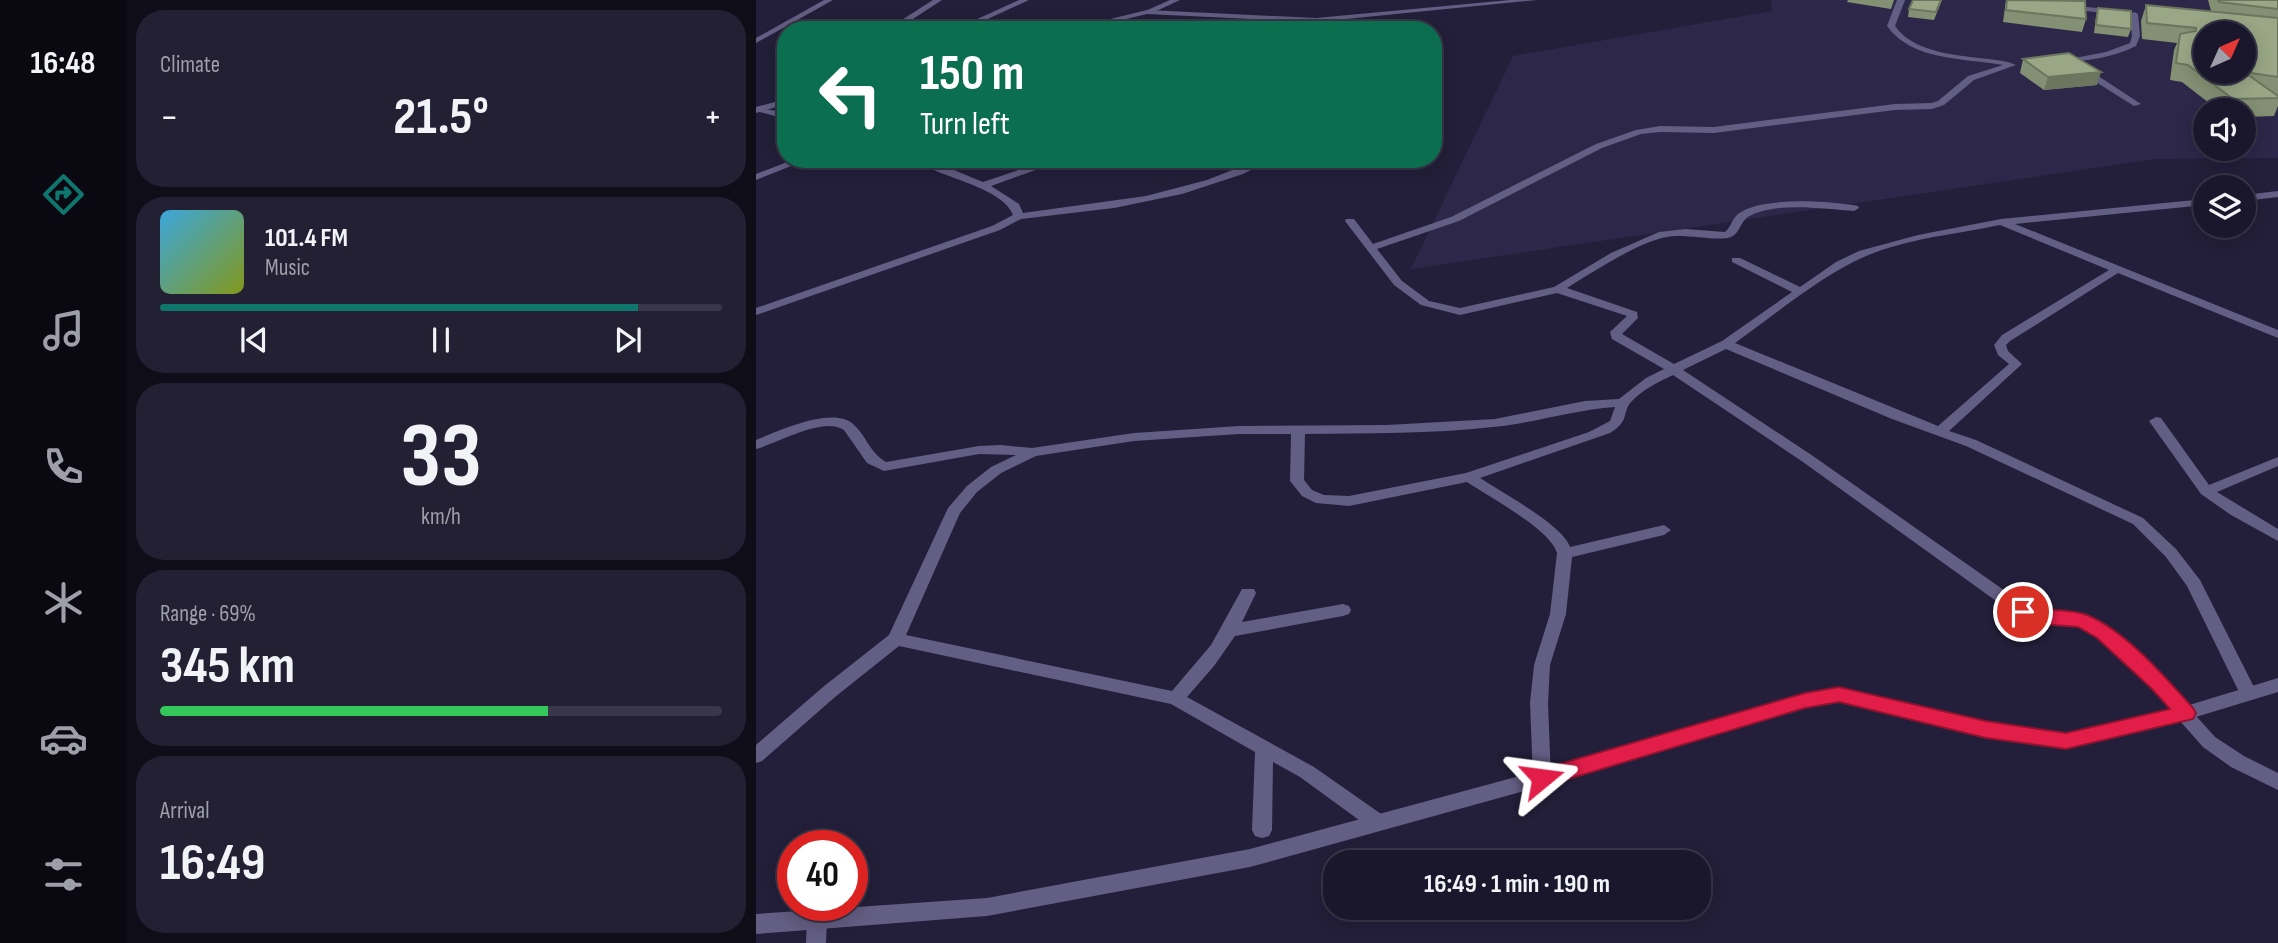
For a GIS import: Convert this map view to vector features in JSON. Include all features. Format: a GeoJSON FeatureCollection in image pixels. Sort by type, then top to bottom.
{"type":"FeatureCollection","features":[{"type":"Feature","properties":{"kind":"street"},"geometry":{"type":"LineString","coordinates":[[791,21],[829,0]]}},
{"type":"Feature","properties":{"kind":"street"},"geometry":{"type":"LineString","coordinates":[[904,21],[938,0]]}},
{"type":"Feature","properties":{"kind":"street"},"geometry":{"type":"LineString","coordinates":[[977,21],[1025,0]]}},
{"type":"Feature","properties":{"kind":"street"},"geometry":{"type":"LineString","coordinates":[[1108,21],[1147,12],[1175,0]]}},
{"type":"Feature","properties":{"kind":"street"},"geometry":{"type":"LineString","coordinates":[[1147,12],[1316,20],[1533,0]]}},
{"type":"Feature","properties":{"kind":"street"},"geometry":{"type":"LineString","coordinates":[[1371,248],[1455,219],[1600,146],[1639,132],[1660,129],[1714,130],[1895,107],[1932,106],[1941,103],[1971,78],[2016,65],[1928,50],[1906,43],[1891,26],[1900,0]]}},
{"type":"Feature","properties":{"kind":"street"},"geometry":{"type":"LineString","coordinates":[[2052,5],[2147,16]]}},
{"type":"Feature","properties":{"kind":"street"},"geometry":{"type":"LineString","coordinates":[[2054,62],[2122,51],[2133,44],[2136,36],[2134,14]]}},
{"type":"Feature","properties":{"kind":"street"},"geometry":{"type":"LineString","coordinates":[[1258,21],[1262,19]]}},
{"type":"Feature","properties":{"kind":"street"},"geometry":{"type":"LineString","coordinates":[[756,41],[775,30]]}},
{"type":"Feature","properties":{"kind":"street"},"geometry":{"type":"LineString","coordinates":[[2067,61],[2137,104]]}},
{"type":"Feature","properties":{"kind":"street"},"geometry":{"type":"LineString","coordinates":[[758,109],[777,104]]}},
{"type":"Feature","properties":{"kind":"street"},"geometry":{"type":"LineString","coordinates":[[758,109],[777,114]]}},
{"type":"Feature","properties":{"kind":"street"},"geometry":{"type":"LineString","coordinates":[[756,177],[780,168]]}},
{"type":"Feature","properties":{"kind":"street"},"geometry":{"type":"LineString","coordinates":[[937,168],[983,185],[1015,206],[1019,216]]}},
{"type":"Feature","properties":{"kind":"street"},"geometry":{"type":"LineString","coordinates":[[983,185],[1034,168]]}},
{"type":"Feature","properties":{"kind":"street"},"geometry":{"type":"LineString","coordinates":[[756,312],[996,228],[1019,216],[1109,204],[1199,186],[1245,168]]}},
{"type":"Feature","properties":{"kind":"street"},"geometry":{"type":"LineString","coordinates":[[2256,197],[2278,194]]}},
{"type":"Feature","properties":{"kind":"street"},"geometry":{"type":"LineString","coordinates":[[756,445],[823,422],[836,421],[848,424],[874,463],[884,467],[979,450],[1033,452],[1134,437],[1239,430],[1495,424],[1585,405],[1622,403],[1650,382],[1726,344],[1799,291],[1840,264],[1863,253],[1917,238],[2001,222],[2193,203]]}},
{"type":"Feature","properties":{"kind":"street"},"geometry":{"type":"LineString","coordinates":[[1350,221],[1398,283],[1425,303],[1460,312],[1558,289],[1615,255],[1662,234],[1685,232],[1727,235],[1736,228],[1744,214],[1765,207],[1854,208]]}},
{"type":"Feature","properties":{"kind":"street"},"geometry":{"type":"LineString","coordinates":[[2001,222],[2278,334]]}},
{"type":"Feature","properties":{"kind":"street"},"geometry":{"type":"LineString","coordinates":[[1736,260],[1799,291]]}},
{"type":"Feature","properties":{"kind":"street"},"geometry":{"type":"LineString","coordinates":[[1941,431],[2016,364],[2002,352],[2000,345],[2006,338],[2116,270]]}},
{"type":"Feature","properties":{"kind":"street"},"geometry":{"type":"LineString","coordinates":[[1558,289],[1633,314],[1616,332],[1616,336],[1674,369],[1808,459],[2023,612],[2040,618],[2081,620],[2103,633],[2159,683],[2202,735],[2229,756],[2278,782]]}},
{"type":"Feature","properties":{"kind":"street"},"geometry":{"type":"LineString","coordinates":[[1726,344],[1941,431],[2138,521],[2152,532],[2194,584],[2248,693]]}},
{"type":"Feature","properties":{"kind":"street"},"geometry":{"type":"LineString","coordinates":[[1298,430],[1297,481],[1307,493],[1321,500],[1349,501],[1469,477],[1594,435],[1614,426],[1622,413],[1622,403]]}},
{"type":"Feature","properties":{"kind":"street"},"geometry":{"type":"LineString","coordinates":[[2156,421],[2206,491],[2278,536]]}},
{"type":"Feature","properties":{"kind":"street"},"geometry":{"type":"LineString","coordinates":[[756,756],[829,692],[896,639],[953,511],[972,489],[996,470],[1033,452]]}},
{"type":"Feature","properties":{"kind":"street"},"geometry":{"type":"LineString","coordinates":[[2206,491],[2278,461]]}},
{"type":"Feature","properties":{"kind":"street"},"geometry":{"type":"LineString","coordinates":[[1469,477],[1541,524],[1560,541],[1565,553],[1558,614],[1542,665],[1539,703],[1542,778]]}},
{"type":"Feature","properties":{"kind":"street"},"geometry":{"type":"LineString","coordinates":[[1565,553],[1664,530]]}},
{"type":"Feature","properties":{"kind":"street"},"geometry":{"type":"LineString","coordinates":[[1175,698],[1206,667],[1232,630],[1248,593]]}},
{"type":"Feature","properties":{"kind":"street"},"geometry":{"type":"LineString","coordinates":[[1232,630],[1343,610]]}},
{"type":"Feature","properties":{"kind":"street"},"geometry":{"type":"LineString","coordinates":[[896,639],[1175,698],[1307,772],[1377,822]]}},
{"type":"Feature","properties":{"kind":"street"},"geometry":{"type":"LineString","coordinates":[[868,915],[987,907],[1250,858],[1542,778],[1805,701],[1839,694],[1986,729],[2066,741],[2186,713],[2278,685]]}},
{"type":"Feature","properties":{"kind":"street"},"geometry":{"type":"LineString","coordinates":[[1262,830],[1264,746]]}},
{"type":"Feature","properties":{"kind":"street"},"geometry":{"type":"LineString","coordinates":[[756,924],[793,921]]}},
{"type":"Feature","properties":{"kind":"street"},"geometry":{"type":"LineString","coordinates":[[816,943],[817,921]]}},
{"type":"Feature","properties":{"kind":"shaded area"},"geometry":{"type":"Polygon","coordinates":[[[1771,0],[2278,0],[2278,158],[2256,158],[2256,98],[2193,98],[2193,159],[2155,159],[1411,269],[1513,56],[1772,11],[1771,0]]]}},
{"type":"Feature","properties":{"kind":"building"},"geometry":{"type":"Polygon","coordinates":[[[1913,0],[1941,0],[1936,12],[1909,9],[1913,0]]]}},
{"type":"Feature","properties":{"kind":"building"},"geometry":{"type":"Polygon","coordinates":[[[2007,0],[2085,1],[2086,19],[2006,10],[2007,0]]]}},
{"type":"Feature","properties":{"kind":"building"},"geometry":{"type":"Polygon","coordinates":[[[2218,0],[2278,0],[2278,9],[2219,2],[2218,0]]]}},
{"type":"Feature","properties":{"kind":"building"},"geometry":{"type":"Polygon","coordinates":[[[2146,5],[2278,18],[2278,77],[2256,74],[2256,21],[2193,21],[2193,28],[2147,23],[2146,5]]]}},
{"type":"Feature","properties":{"kind":"building"},"geometry":{"type":"Polygon","coordinates":[[[2098,8],[2131,11],[2131,29],[2096,25],[2098,8]]]}},
{"type":"Feature","properties":{"kind":"building"},"geometry":{"type":"Polygon","coordinates":[[[2193,32],[2193,69],[2176,63],[2180,34],[2193,32]]]}},
{"type":"Feature","properties":{"kind":"building"},"geometry":{"type":"Polygon","coordinates":[[[2069,53],[2101,72],[2048,77],[2023,59],[2069,53]]]}},
{"type":"Feature","properties":{"kind":"building"},"geometry":{"type":"Polygon","coordinates":[[[2256,80],[2278,96],[2278,98],[2232,98],[2213,84],[2256,84],[2256,80]]]}},
{"type":"Feature","properties":{"kind":"route"},"geometry":{"type":"LineString","coordinates":[[1542,778],[1805,701],[1839,694],[1986,729],[2066,741],[2186,713],[2159,683],[2103,633],[2081,620],[2040,618],[2023,612]]}}]}
